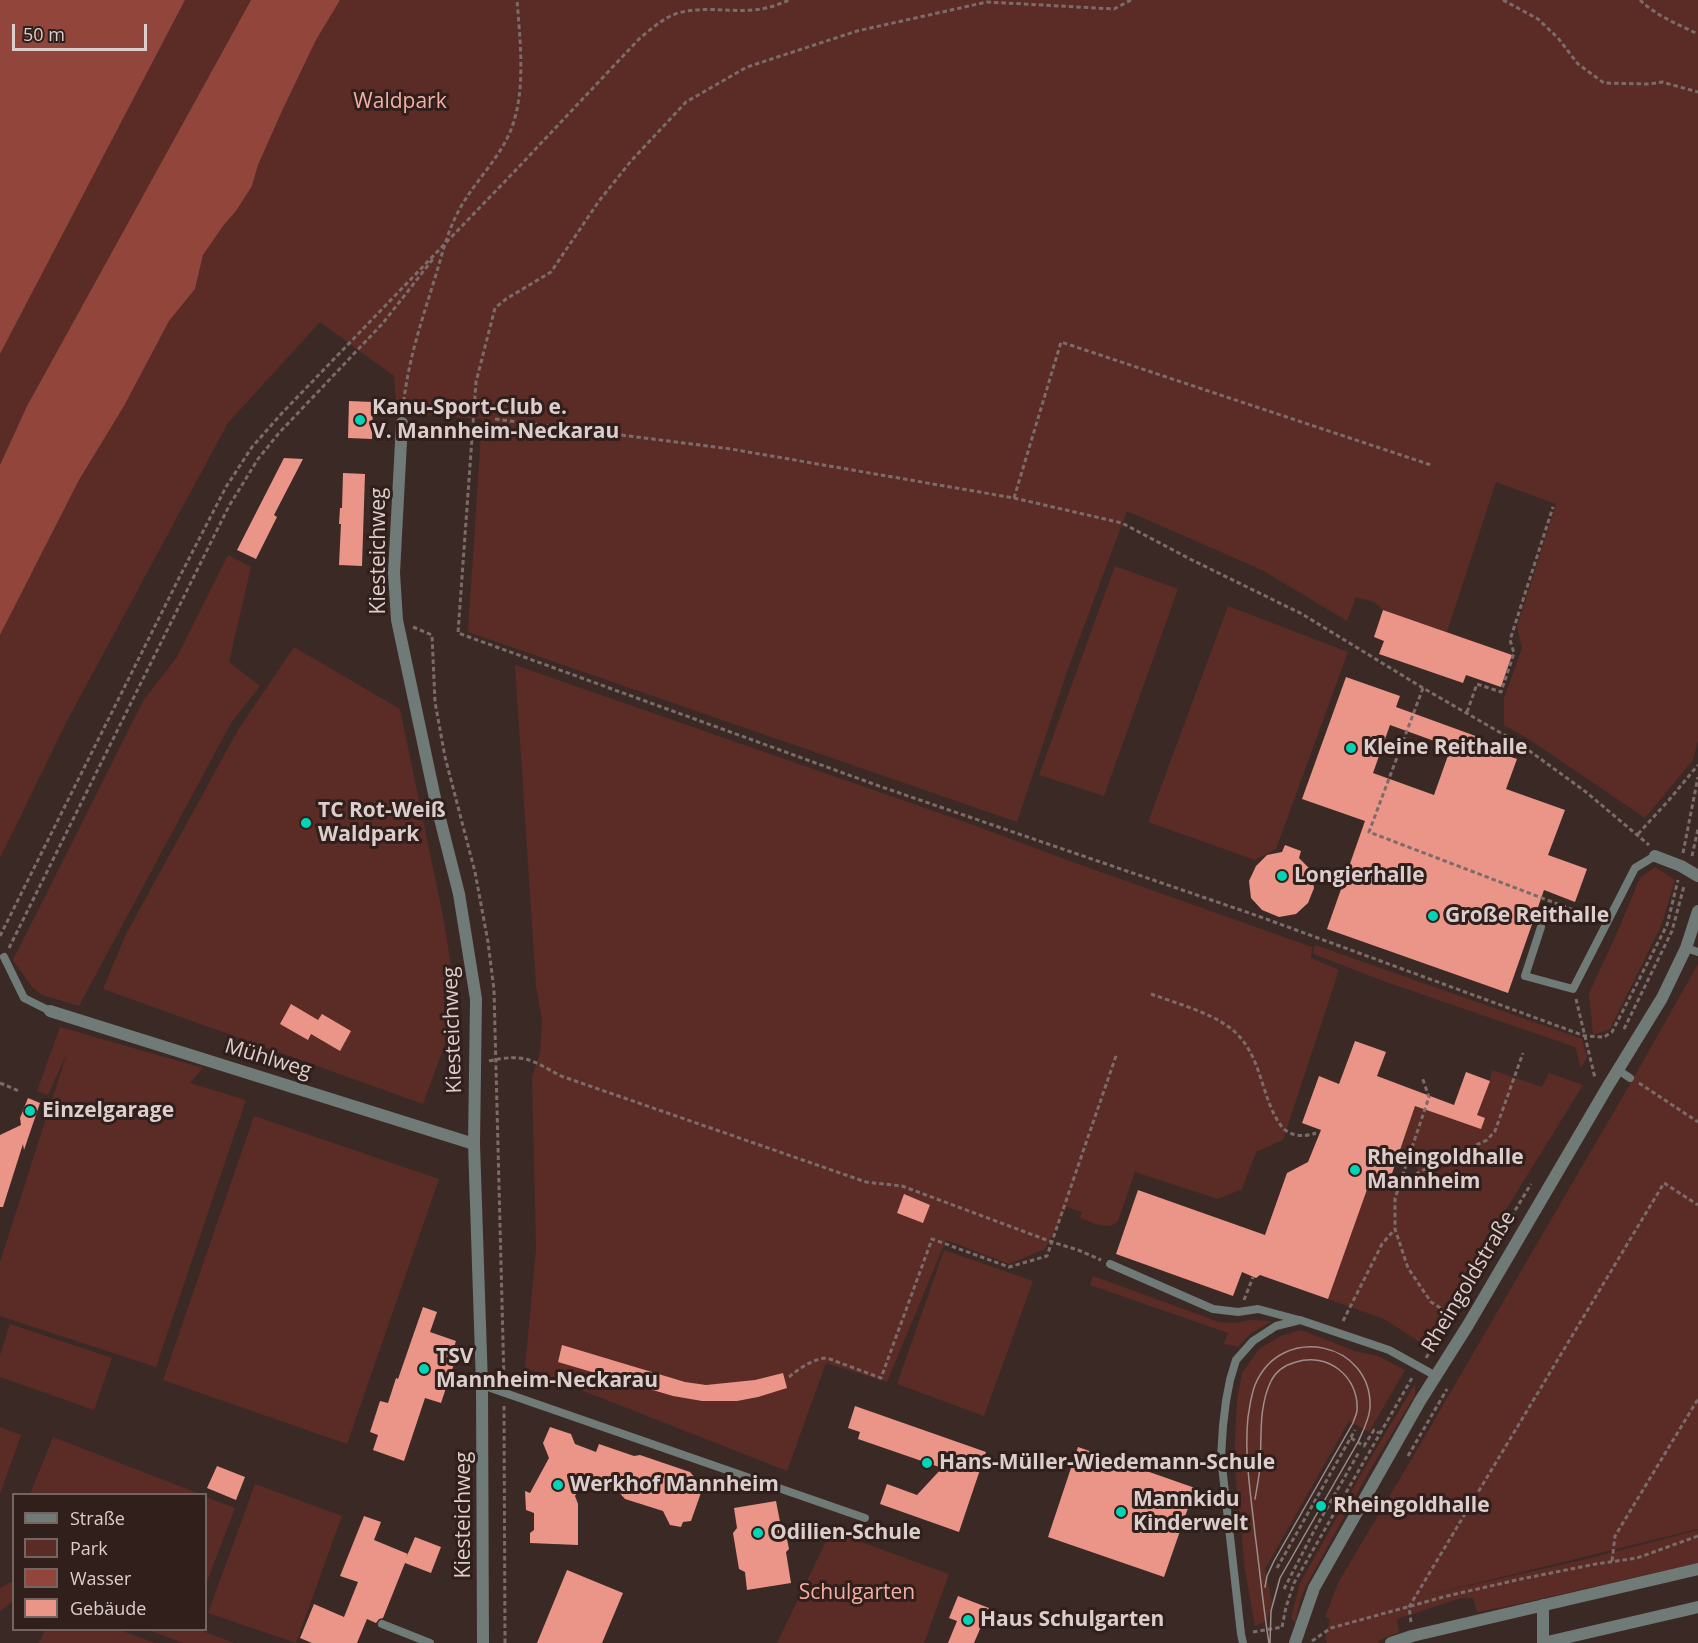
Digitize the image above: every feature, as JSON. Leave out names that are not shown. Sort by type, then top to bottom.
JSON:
[{"type":"street","name":"Kiesteichweg","points":[[402,423],[394,573],[397,620],[436,803],[459,894],[476,999],[474,1144],[482,1385],[483,1643]]},
{"type":"street","points":[[1654,855],[1689,870]]},
{"type":"street","name":"Rheingoldstraße","points":[[1297,1639],[1314,1588],[1420,1401],[1468,1325],[1662,998],[1686,948],[1698,911]]},
{"type":"street","name":"Mühlweg","points":[[50,1011],[474,1144]]},
{"type":"street","points":[[1391,1643],[1412,1636],[1698,1569]]},
{"type":"street","points":[[1543,1605],[1543,1643],[1698,1607]]},
{"type":"lane","points":[[1540,927],[1525,976],[1573,989],[1635,868],[1654,855]]},
{"type":"lane","points":[[1686,948],[1698,952]]},
{"type":"lane","points":[[4,957],[24,998],[50,1011]]},
{"type":"lane","points":[[1618,1070],[1630,1077]]},
{"type":"lane","points":[[1110,1264],[1213,1309],[1238,1312],[1258,1309],[1300,1320],[1389,1350],[1436,1376]]},
{"type":"lane","points":[[1242,1638],[1221,1457],[1228,1391],[1236,1360],[1253,1341],[1276,1326],[1300,1320]]},
{"type":"lane","points":[[482,1385],[865,1518]]},
{"type":"lane","points":[[382,1624],[430,1643]]},
{"type":"path","points":[[402,423],[413,346],[456,216],[475,184],[500,151],[512,127],[519,94],[520,76],[517,0]]},
{"type":"path","points":[[0,936],[169,597],[226,487],[252,447],[639,39],[660,22],[678,13],[701,9],[754,10],[776,6],[789,0]]},
{"type":"path","points":[[1045,0],[1047,4]]},
{"type":"path","points":[[1131,0],[1114,9],[987,2],[857,31],[747,67],[686,102],[631,161],[599,201],[551,272],[495,308],[476,382],[458,633],[879,786],[1258,916],[1585,1036],[1604,1037],[1612,1032],[1667,925],[1689,870],[1698,777]]},
{"type":"path","points":[[1503,0],[1538,19],[1558,38],[1578,64],[1604,82],[1649,84],[1662,82],[1698,92]]},
{"type":"path","points":[[1640,0],[1646,6],[1698,34]]},
{"type":"path","points":[[4,957],[229,506],[258,459],[279,433],[383,323],[446,243]]},
{"type":"path","points":[[1014,498],[1061,342],[1431,465]]},
{"type":"path","points":[[495,419],[731,449],[1014,498],[1122,523],[1302,614],[1423,688],[1467,712],[1529,751],[1586,792],[1651,846],[1654,855]]},
{"type":"path","points":[[1467,712],[1477,684],[1501,692],[1514,653],[1510,640],[1553,507]]},
{"type":"path","points":[[1423,688],[1369,832],[1607,923]]},
{"type":"path","points":[[1638,834],[1698,765]]},
{"type":"path","points":[[1623,1030],[1672,931],[1698,829]]},
{"type":"path","points":[[1573,989],[1595,1078],[1601,1069]]},
{"type":"path","points":[[1151,994],[1213,1017],[1235,1032],[1246,1044],[1257,1064],[1274,1112],[1284,1129],[1306,1137],[1316,1133]]},
{"type":"path","points":[[789,1377],[819,1359],[827,1358],[881,1378],[932,1239],[1009,1268],[1047,1256],[1117,1053]]},
{"type":"path","points":[[1400,1184],[1421,1171],[1487,1140],[1496,1131],[1523,1053]]},
{"type":"path","points":[[475,1064],[514,1056],[531,1059],[561,1076],[866,1182],[902,1186],[1078,1250],[1110,1264]]},
{"type":"path","points":[[1422,1077],[1429,1097],[1395,1198],[1395,1229],[1408,1268],[1431,1302],[1468,1325]]},
{"type":"path","points":[[1630,1077],[1698,1122]]},
{"type":"path","points":[[0,1083],[19,1091]]},
{"type":"path","points":[[1282,1628],[1294,1583],[1379,1433],[1535,1177]]},
{"type":"path","points":[[1409,1607],[1664,1183],[1698,1205]]},
{"type":"path","points":[[1338,1333],[1382,1244],[1395,1229]]},
{"type":"path","points":[[1238,1312],[1252,1276]]},
{"type":"path","points":[[504,1392],[505,1643]]},
{"type":"path","points":[[1612,1561],[1615,1536],[1698,1399]]},
{"type":"path","points":[[1277,1568],[1356,1430]]},
{"type":"path","points":[[1351,1438],[1364,1446],[1374,1430],[1379,1433]]},
{"type":"path","points":[[1294,1583],[1284,1589],[1359,1452]]},
{"type":"path","points":[[1314,1643],[1312,1641],[1331,1628],[1521,1579],[1636,1558],[1698,1536]]},
{"type":"path","points":[[1242,1638],[1282,1628]]},
{"type":"path","points":[[1282,1628],[1297,1639]]},
{"type":"green space","points":[[185,0],[251,0],[27,406],[0,465],[0,354]]},
{"type":"green space","name":"Waldpark","points":[[340,0],[1698,0],[1698,741],[1693,760],[1645,818],[1527,738],[1504,725],[1504,698],[1522,648],[1517,627],[1556,504],[1496,482],[1447,632],[1383,610],[1374,602],[1356,597],[1347,621],[1262,570],[1127,511],[1067,672],[1017,822],[468,632],[482,419],[397,413],[394,376],[320,322],[228,423],[68,719],[0,858],[0,635],[79,480],[124,406],[169,321],[195,289],[203,255],[252,186],[258,165],[282,111],[316,40]]},
{"type":"green space","points":[[228,555],[251,567],[229,662],[260,686],[231,723],[79,1006],[42,995],[32,987],[13,960],[143,701],[177,657]]},
{"type":"green space","points":[[1115,566],[1178,589],[1104,796],[1039,775]]},
{"type":"green space","points":[[1228,606],[1348,652],[1276,849],[1255,860],[1148,822]]},
{"type":"green space","name":"TC Rot-Weiß Waldpark","points":[[294,647],[400,709],[443,916],[458,1009],[423,1104],[103,989],[126,934],[238,730]]},
{"type":"green space","points":[[515,665],[968,823],[1312,947],[1311,958],[1339,970],[1283,1140],[1256,1152],[1242,1189],[1218,1199],[1135,1172],[1118,1221],[1114,1224],[1105,1226],[1095,1224],[1080,1218],[1082,1212],[1067,1207],[1045,1249],[1009,1264],[946,1240],[887,1382],[826,1363],[787,1471],[525,1368],[536,1249],[532,1077],[540,1053],[542,1020],[536,986]]},
{"type":"green space","points":[[1655,867],[1675,880],[1662,924],[1610,1029],[1593,1035],[1589,993],[1640,878]]},
{"type":"green space","points":[[1315,945],[1582,1039],[1587,1057],[1581,1068],[1575,1047],[1386,982],[1313,954]]},
{"type":"green space","points":[[1698,964],[1698,1529],[1424,1596],[1591,1558],[1698,1530],[1698,1563],[1477,1612],[1473,1598],[1461,1598],[1397,1619],[1399,1632],[1378,1643],[1327,1643],[1325,1638],[1330,1619],[1325,1617],[1339,1581]]},
{"type":"green space","points":[[60,1027],[203,1068],[190,1083],[246,1100],[156,1367],[0,1316],[0,1262],[67,1053],[48,1095],[37,1091]]},
{"type":"green space","points":[[1492,1070],[1542,1087],[1549,1073],[1583,1085],[1423,1344],[1384,1319],[1328,1299],[1369,1184],[1386,1191],[1392,1172],[1409,1182],[1421,1177],[1416,1166],[1412,1167],[1396,1161],[1415,1106],[1473,1126]]},
{"type":"green space","points":[[254,1116],[439,1179],[347,1444],[163,1380]]},
{"type":"green space","points":[[944,1250],[1033,1281],[984,1416],[897,1384]]},
{"type":"green space","points":[[1093,1276],[1219,1322],[1272,1321],[1250,1334],[1238,1347],[1224,1344],[1228,1333],[1090,1285]]},
{"type":"green space","points":[[10,1324],[112,1358],[94,1410],[0,1377],[0,1355]]},
{"type":"green space","points":[[1301,1330],[1355,1351],[1378,1356],[1405,1370],[1369,1432],[1349,1421],[1265,1569],[1272,1602],[1267,1621],[1255,1626],[1245,1570],[1234,1460],[1237,1401],[1242,1373],[1259,1349],[1281,1336]]},
{"type":"green space","points":[[1415,1384],[1415,1395],[1370,1470],[1306,1586],[1295,1623],[1291,1618],[1300,1583]]},
{"type":"green space","points":[[0,1427],[21,1435],[0,1494]]},
{"type":"green space","points":[[53,1437],[197,1493],[30,1493]]},
{"type":"green space","points":[[255,1484],[342,1516],[296,1643],[208,1613]]},
{"type":"green space","points":[[207,1497],[235,1508],[207,1581]]},
{"type":"green space","name":"Schulgarten","points":[[831,1531],[949,1574],[924,1643],[777,1643]]},
{"type":"green space","points":[[12,1582],[12,1602],[0,1611],[0,1588]]},
{"type":"green space","points":[[45,1631],[123,1631],[155,1643],[39,1643]]},
{"type":"green space","points":[[152,1631],[203,1631],[234,1643],[183,1643]]},
{"type":"water","points":[[0,0],[185,0],[0,354]]},
{"type":"water","points":[[251,0],[340,0],[316,40],[282,111],[258,165],[252,186],[203,255],[195,289],[169,321],[124,406],[79,480],[0,635],[0,465],[27,406]]},
{"type":"building","name":"Kanu-Sport-Club e. V. Mannheim-Neckarau","points":[[349,401],[373,402],[372,439],[348,438]]},
{"type":"building","points":[[284,458],[303,459],[274,515],[277,517],[256,559],[237,550]]},
{"type":"building","points":[[343,473],[365,474],[362,566],[339,565]]},
{"type":"building","points":[[1383,610],[1512,655],[1501,687],[1466,675],[1463,683],[1379,654],[1384,641],[1374,637]]},
{"type":"building","points":[[1346,677],[1400,696],[1396,707],[1492,742],[1490,750],[1517,759],[1506,789],[1565,810],[1548,855],[1587,869],[1575,902],[1544,890],[1508,993],[1327,929],[1365,821],[1302,799]],"holes":[[[1390,725],[1451,747],[1434,795],[1373,773]]]},
{"type":"building","name":"Longierhalle","points":[[1285,845],[1301,851],[1299,858],[1311,870],[1314,888],[1308,903],[1296,914],[1279,917],[1262,910],[1251,898],[1249,881],[1256,866],[1267,855],[1282,852]]},
{"type":"building","points":[[291,1004],[318,1020],[322,1014],[351,1031],[340,1051],[311,1034],[308,1040],[280,1024]]},
{"type":"building","name":"Rheingoldhalle Mannheim","points":[[1355,1041],[1386,1052],[1377,1076],[1454,1105],[1466,1072],[1490,1081],[1477,1115],[1485,1118],[1481,1129],[1415,1106],[1386,1191],[1369,1184],[1328,1299],[1260,1275],[1256,1278],[1242,1272],[1233,1296],[1116,1254],[1138,1190],[1265,1235],[1287,1173],[1308,1162],[1321,1130],[1302,1123],[1319,1076],[1339,1084]]},
{"type":"building","points":[[28,1098],[40,1103],[24,1150],[23,1144],[3,1207],[0,1207],[0,1135],[21,1125],[20,1118]]},
{"type":"building","points":[[904,1194],[930,1205],[923,1223],[897,1213]]},
{"type":"building","points":[[423,1307],[437,1312],[430,1332],[456,1341],[449,1362],[454,1364],[441,1403],[425,1398],[404,1461],[373,1450],[378,1435],[370,1432],[380,1401],[388,1403]]},
{"type":"building","points":[[562,1345],[685,1382],[706,1385],[755,1380],[783,1373],[787,1388],[737,1401],[702,1401],[673,1396],[558,1362]]},
{"type":"building","points":[[855,1406],[986,1452],[959,1532],[880,1504],[887,1484],[917,1495],[942,1468],[858,1439],[860,1432],[848,1428]]},
{"type":"building","points":[[550,1427],[571,1434],[575,1444],[596,1452],[599,1444],[690,1472],[703,1487],[691,1521],[683,1522],[681,1527],[670,1525],[663,1511],[625,1499],[616,1489],[584,1479],[575,1496],[578,1504],[578,1545],[530,1543],[530,1533],[534,1530],[534,1513],[526,1510],[525,1491],[530,1493],[549,1458],[543,1443]]},
{"type":"building","name":"Mannkidu Kinderwelt","points":[[1078,1447],[1195,1488],[1164,1577],[1048,1537]]},
{"type":"building","points":[[217,1466],[245,1477],[236,1500],[207,1488]]},
{"type":"building","name":"Odilien-Schule","points":[[776,1501],[782,1532],[786,1534],[789,1549],[786,1552],[791,1583],[747,1590],[745,1572],[739,1569],[733,1533],[737,1528],[734,1508]]},
{"type":"building","points":[[364,1516],[381,1522],[374,1540],[408,1554],[415,1537],[441,1547],[431,1573],[405,1563],[383,1618],[376,1623],[367,1619],[357,1643],[312,1643],[300,1638],[314,1604],[344,1617],[358,1582],[340,1576]]},
{"type":"building","points":[[567,1570],[623,1593],[602,1643],[537,1643]]},
{"type":"building","name":"Haus Schulgarten","points":[[958,1596],[989,1608],[974,1643],[948,1643],[957,1621],[949,1618]]},
{"type":"tram line","points":[[1269,1643],[1248,1476],[1248,1417],[1255,1385],[1268,1365],[1284,1353],[1304,1347],[1323,1348],[1342,1355],[1357,1368],[1367,1385],[1370,1408],[1366,1425],[1358,1442],[1280,1578],[1271,1611],[1270,1643]]},
{"type":"tram line","points":[[1255,1499],[1260,1467],[1262,1412],[1271,1381],[1281,1369],[1296,1362],[1319,1360],[1329,1364],[1347,1377],[1353,1387],[1357,1413],[1274,1561],[1265,1587]]},
{"type":"place","name":"Kanu-Sport-Club e. V. Mannheim-Neckarau","points":[[360,420]]},
{"type":"place","name":"Kleine Reithalle","points":[[1351,748]]},
{"type":"place","name":"TC Rot-Weiß Waldpark","points":[[306,823]]},
{"type":"place","name":"Longierhalle","points":[[1282,876]]},
{"type":"place","name":"Große Reithalle","points":[[1433,916]]},
{"type":"place","name":"Einzelgarage","points":[[30,1111]]},
{"type":"place","name":"Rheingoldhalle Mannheim","points":[[1355,1170]]},
{"type":"place","name":"TSV Mannheim-Neckarau","points":[[424,1369]]},
{"type":"place","name":"Hans-Müller-Wiedemann-Schule","points":[[927,1463]]},
{"type":"place","name":"Werkhof Mannheim","points":[[558,1485]]},
{"type":"place","name":"Rheingoldhalle","points":[[1321,1506]]},
{"type":"place","name":"Mannkidu Kinderwelt","points":[[1121,1512]]},
{"type":"place","name":"Odilien-Schule","points":[[758,1533]]},
{"type":"place","name":"Haus Schulgarten","points":[[968,1620]]}]
